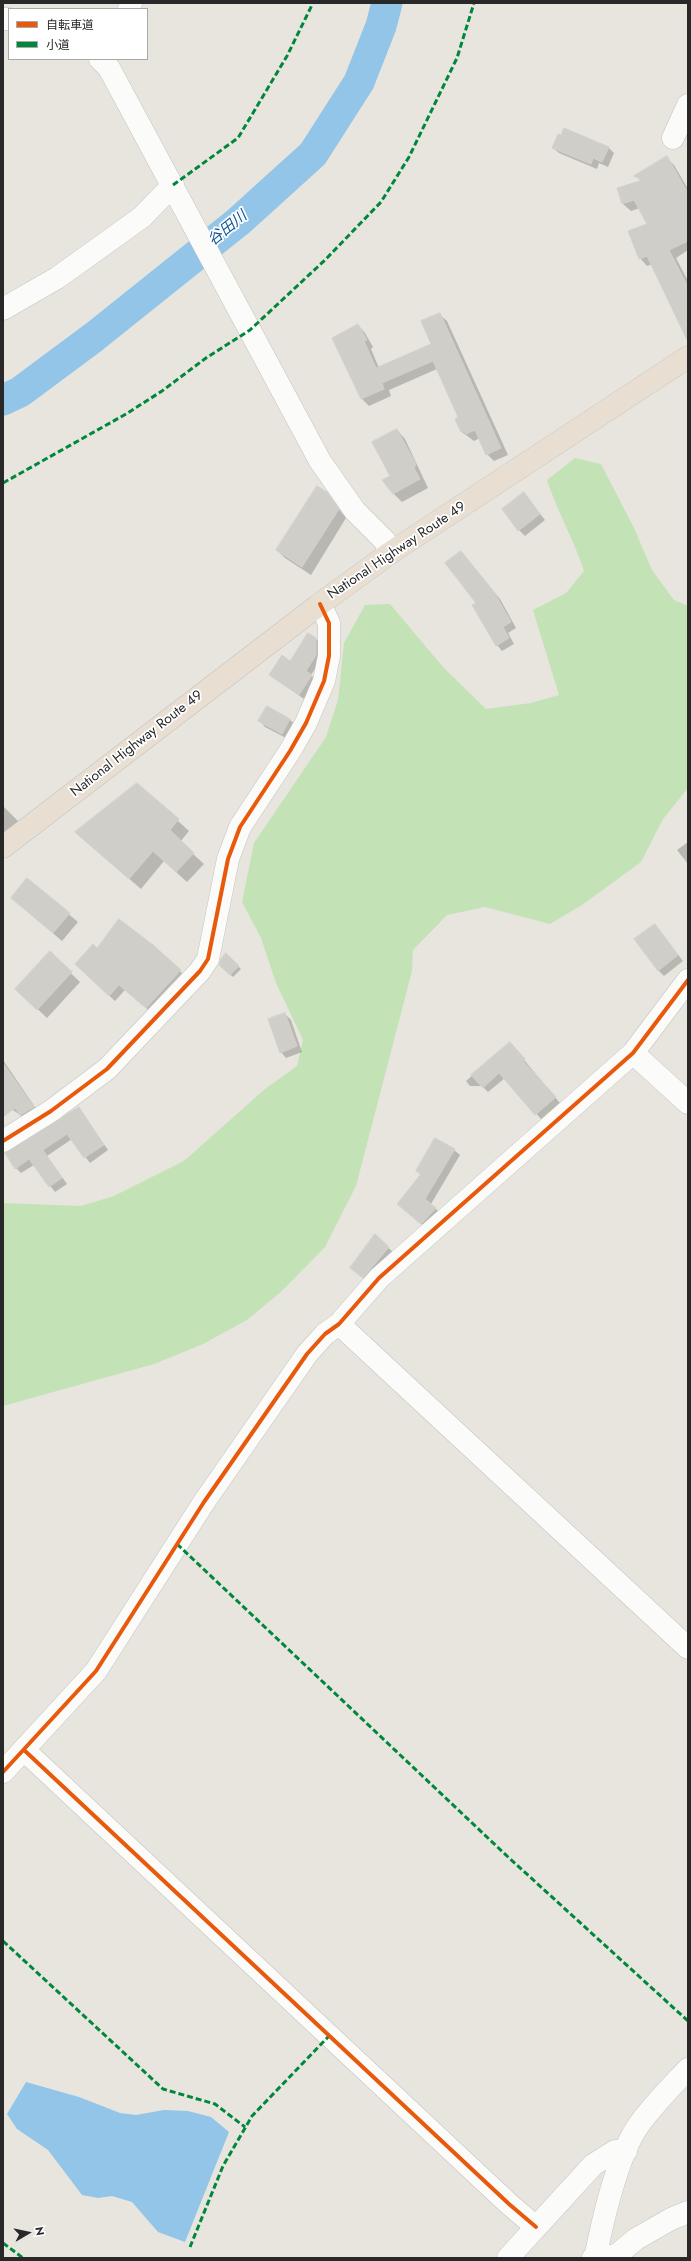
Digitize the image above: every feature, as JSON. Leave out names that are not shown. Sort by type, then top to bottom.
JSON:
[{"type":"highway","name":"National Highway Route 49","points":[[3,847],[320,604],[390,553],[688,357]]},
{"type":"street","points":[[107,62],[246,320],[320,462],[355,511],[384,541],[390,553]]},
{"type":"street","points":[[674,138],[688,105]]},
{"type":"street","points":[[3,309],[57,278],[142,217],[175,188]]},
{"type":"street","points":[[3,1141],[50,1111],[107,1069],[200,971],[208,959],[228,859],[240,827],[290,751],[306,722],[324,680],[329,656],[329,623],[320,604]]},
{"type":"street","points":[[3,1772],[96,1671],[204,1502],[307,1354],[325,1334],[338,1324],[363,1294],[379,1278],[633,1053],[688,980]]},
{"type":"street","points":[[633,1053],[688,1103]]},
{"type":"street","points":[[338,1324],[688,1648]]},
{"type":"street","points":[[24,1750],[509,2204],[536,2227]]},
{"type":"street","points":[[593,2258],[596,2254],[602,2222],[626,2151],[637,2128],[688,2069]]},
{"type":"street","points":[[508,2258],[593,2165],[615,2151],[626,2151]]},
{"type":"street","points":[[593,2258],[605,2258],[618,2254],[636,2239],[670,2219],[688,2212]]},
{"type":"green space","points":[[575,458],[601,464],[634,528],[652,570],[674,600],[688,606],[688,788],[663,819],[641,862],[582,905],[550,924],[485,907],[447,915],[413,950],[412,971],[356,1186],[325,1247],[282,1291],[247,1320],[203,1344],[154,1364],[3,1406],[3,1203],[81,1206],[114,1196],[184,1161],[265,1089],[297,1066],[303,1040],[276,983],[261,938],[242,902],[254,843],[326,737],[338,700],[344,643],[365,605],[390,604],[443,667],[486,709],[531,703],[559,695],[533,610],[566,593],[584,571],[547,480]]},
{"type":"water","points":[[26,2082],[79,2097],[120,2113],[136,2115],[164,2110],[188,2111],[211,2117],[229,2132],[185,2242],[158,2232],[132,2202],[112,2196],[98,2198],[82,2195],[48,2150],[17,2129],[7,2114]]},
{"type":"building","points":[[564,128],[609,147],[602,162],[593,158],[591,164],[552,148],[558,134],[561,135]]},
{"type":"building","points":[[667,156],[688,193],[688,241],[669,250],[688,287],[688,342],[647,256],[639,259],[628,231],[647,224],[634,200],[622,204],[617,188],[643,180],[634,176]]},
{"type":"building","points":[[440,313],[501,448],[486,455],[475,430],[466,434],[464,431],[461,432],[455,419],[458,417],[433,361],[382,383],[384,389],[361,399],[332,338],[358,324],[367,340],[364,341],[376,368],[431,344],[421,321]]},
{"type":"building","points":[[397,429],[416,464],[414,468],[420,479],[393,494],[382,480],[390,476],[372,442]]},
{"type":"building","points":[[317,486],[327,492],[339,509],[302,567],[276,550]]},
{"type":"building","points":[[524,492],[540,514],[518,531],[502,509]]},
{"type":"building","points":[[461,551],[494,592],[511,622],[503,627],[509,638],[496,646],[472,605],[476,603],[445,563]]},
{"type":"building","points":[[308,633],[316,638],[316,655],[306,671],[312,675],[299,695],[269,675],[282,655],[290,661]]},
{"type":"building","points":[[267,706],[290,719],[282,734],[258,721]]},
{"type":"building","points":[[137,783],[179,819],[170,830],[194,853],[176,872],[153,851],[129,879],[75,832]]},
{"type":"building","points":[[27,878],[70,913],[53,933],[11,898]]},
{"type":"building","points":[[119,919],[153,945],[181,970],[146,1008],[119,985],[109,996],[75,964],[93,944],[97,948]]},
{"type":"building","points":[[655,924],[678,955],[658,971],[634,939]]},
{"type":"building","points":[[50,951],[72,972],[37,1010],[15,989]]},
{"type":"building","points":[[226,953],[239,966],[230,975],[219,965],[221,959]]},
{"type":"building","points":[[285,1013],[297,1046],[280,1053],[268,1019]]},
{"type":"building","points":[[510,1042],[525,1059],[523,1061],[556,1097],[535,1115],[499,1073],[483,1088],[471,1075]]},
{"type":"building","points":[[3,1063],[34,1107],[20,1115],[15,1108],[3,1117]]},
{"type":"building","points":[[79,1107],[104,1145],[84,1158],[67,1134],[43,1150],[62,1178],[49,1187],[29,1159],[15,1169],[5,1153]]},
{"type":"building","points":[[435,1138],[455,1149],[425,1199],[436,1208],[421,1224],[397,1204],[421,1174],[416,1171]]},
{"type":"building","points":[[375,1234],[389,1247],[363,1278],[350,1268]]},
{"type":"waterway","name":"谷田川","points":[[3,400],[20,392],[94,337],[239,221],[313,154],[359,82],[381,26],[387,3]]},
{"type":"marked path","points":[[173,185],[238,138],[287,56],[313,3]]},
{"type":"marked path","points":[[3,483],[126,414],[162,391],[206,358],[250,330],[325,260],[381,202],[409,157],[457,58],[474,3]]},
{"type":"marked path","points":[[177,1544],[507,1856],[688,2021]]},
{"type":"marked path","points":[[3,1941],[163,2089],[215,2104],[245,2127]]},
{"type":"marked path","points":[[190,2247],[223,2166],[252,2116],[329,2036]]},
{"type":"marked path","points":[[3,2243],[23,2258]]},
{"type":"cycle path","points":[[3,1141],[51,1111],[107,1069],[200,971],[208,959],[228,859],[240,827],[290,751],[306,723],[324,681],[329,656],[329,623],[320,604]]},
{"type":"cycle path","points":[[3,1772],[96,1671],[204,1502],[307,1354],[325,1334],[339,1324],[379,1278],[633,1053],[688,980]]},
{"type":"cycle path","points":[[24,1750],[509,2204],[536,2227]]}]
